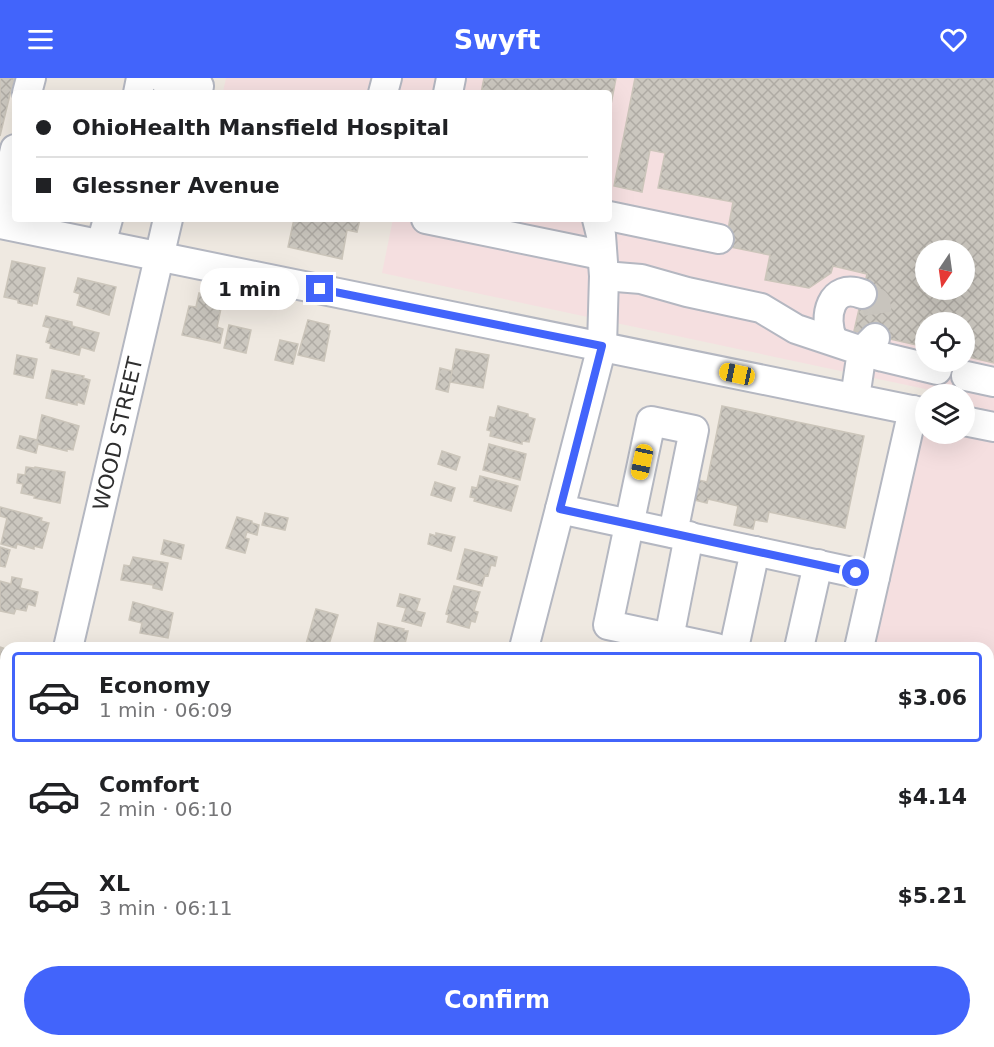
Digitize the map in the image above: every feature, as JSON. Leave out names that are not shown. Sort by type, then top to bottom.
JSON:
[{"type":"street","points":[[162,78],[199,86]]},
{"type":"street","points":[[0,217],[12,163]]},
{"type":"street","points":[[612,217],[718,240]]},
{"type":"street","name":"WOOD STREET","points":[[69,642],[167,222]]},
{"type":"street","points":[[437,222],[603,266],[687,292],[762,308],[796,329],[833,340],[869,343],[883,357],[915,364]]},
{"type":"street","points":[[526,642],[602,346],[603,266],[598,222]]},
{"type":"street","points":[[0,224],[105,232],[160,256],[915,411]]},
{"type":"street","points":[[833,340],[828,330],[827,314],[831,304],[841,294],[859,292],[862,294]]},
{"type":"street","points":[[855,398],[869,343]]},
{"type":"street","points":[[966,376],[994,382]]},
{"type":"street","points":[[669,638],[694,430],[651,421],[608,626],[688,642]]},
{"type":"street","points":[[975,423],[994,427]]},
{"type":"street","points":[[860,642],[875,577],[915,430]]},
{"type":"street","points":[[560,509],[875,577]]},
{"type":"street","points":[[735,642],[755,551]]},
{"type":"street","points":[[800,642],[818,564]]},
{"type":"shaded area","points":[[226,78],[994,78],[994,642],[872,642],[918,444],[975,444],[975,384],[915,384],[915,387],[382,273],[392,222],[612,222],[612,90],[223,90]]},
{"type":"building","points":[[0,78],[14,78],[0,136]]},
{"type":"building","points":[[484,78],[616,78],[612,99],[612,90],[482,90]]},
{"type":"building","points":[[635,78],[994,78],[994,363],[975,359],[975,312],[915,312],[915,345],[854,331],[867,274],[833,266],[831,273],[809,288],[765,280],[770,255],[725,246],[733,202],[658,188],[665,153],[650,150],[642,192],[614,186]]},
{"type":"building","points":[[293,222],[359,222],[357,232],[347,230],[342,259],[288,247]]},
{"type":"building","points":[[12,261],[45,268],[37,304],[33,303],[32,306],[4,297]]},
{"type":"building","points":[[78,278],[116,287],[109,315],[77,305],[80,294],[74,292]]},
{"type":"building","points":[[199,293],[223,299],[217,327],[223,329],[220,343],[182,335],[189,306],[196,307]]},
{"type":"building","points":[[46,316],[72,322],[72,326],[99,333],[94,351],[81,347],[79,355],[50,348],[51,344],[46,342],[50,328],[43,326]]},
{"type":"building","points":[[308,320],[329,325],[328,331],[330,331],[324,361],[298,355]]},
{"type":"building","points":[[229,325],[251,330],[246,353],[224,348]]},
{"type":"building","points":[[280,340],[298,344],[293,364],[275,360]]},
{"type":"building","points":[[456,349],[489,355],[483,388],[450,382]]},
{"type":"building","points":[[17,355],[37,359],[33,378],[14,374]]},
{"type":"building","points":[[440,368],[452,371],[448,392],[436,389]]},
{"type":"building","points":[[52,370],[84,376],[83,378],[90,380],[84,404],[77,402],[77,405],[46,398]]},
{"type":"building","points":[[498,406],[528,414],[528,417],[535,419],[529,442],[522,441],[522,444],[490,436],[491,431],[487,430],[490,417],[495,418]]},
{"type":"building","points":[[722,406],[864,436],[845,528],[769,512],[767,522],[755,520],[753,529],[734,525],[738,506],[708,499],[707,503],[686,498],[690,478],[707,482]]},
{"type":"building","points":[[42,415],[79,426],[73,450],[67,449],[67,451],[38,444],[36,453],[17,448],[20,436],[37,440]]},
{"type":"building","points":[[489,444],[526,454],[520,480],[483,470]]},
{"type":"building","points":[[442,451],[460,457],[456,470],[438,464]]},
{"type":"building","points":[[26,467],[65,472],[60,503],[21,493],[23,484],[17,483],[18,474],[25,475]]},
{"type":"building","points":[[480,476],[518,486],[511,511],[474,501],[475,498],[470,497],[472,487],[477,488]]},
{"type":"building","points":[[435,482],[455,488],[451,501],[431,495]]},
{"type":"building","points":[[0,507],[42,518],[41,521],[49,523],[42,548],[34,546],[34,549],[17,544],[16,548],[1,544],[7,518],[0,516]]},
{"type":"building","points":[[265,513],[288,518],[285,530],[262,525]]},
{"type":"building","points":[[237,517],[259,525],[257,535],[247,532],[245,538],[249,539],[245,553],[226,548]]},
{"type":"building","points":[[436,533],[455,537],[451,551],[428,544],[430,534],[436,536]]},
{"type":"building","points":[[164,540],[184,545],[181,559],[161,554]]},
{"type":"building","points":[[0,547],[10,550],[5,567],[0,566]]},
{"type":"building","points":[[465,549],[497,557],[495,566],[491,565],[488,576],[485,575],[482,586],[457,579]]},
{"type":"building","points":[[133,557],[168,563],[162,590],[153,588],[153,585],[121,580],[124,565],[130,566]]},
{"type":"building","points":[[12,577],[22,579],[20,588],[38,592],[35,606],[28,604],[26,611],[16,609],[14,614],[0,611],[0,581],[11,584]]},
{"type":"building","points":[[454,586],[480,592],[474,611],[478,612],[475,622],[471,621],[469,628],[447,622],[449,615],[446,614]]},
{"type":"building","points":[[400,594],[420,599],[416,611],[425,613],[421,626],[402,621],[406,608],[397,606]]},
{"type":"building","points":[[133,602],[173,613],[168,638],[140,633],[142,623],[129,620]]},
{"type":"building","points":[[316,609],[338,615],[330,642],[307,642]]},
{"type":"building","points":[[378,623],[408,631],[405,642],[374,642]]},
{"type":"tunnel","points":[[862,294],[876,302],[879,321],[875,336]]},
{"type":"route","points":[[320,289],[602,346],[560,509],[856,573]]}]
